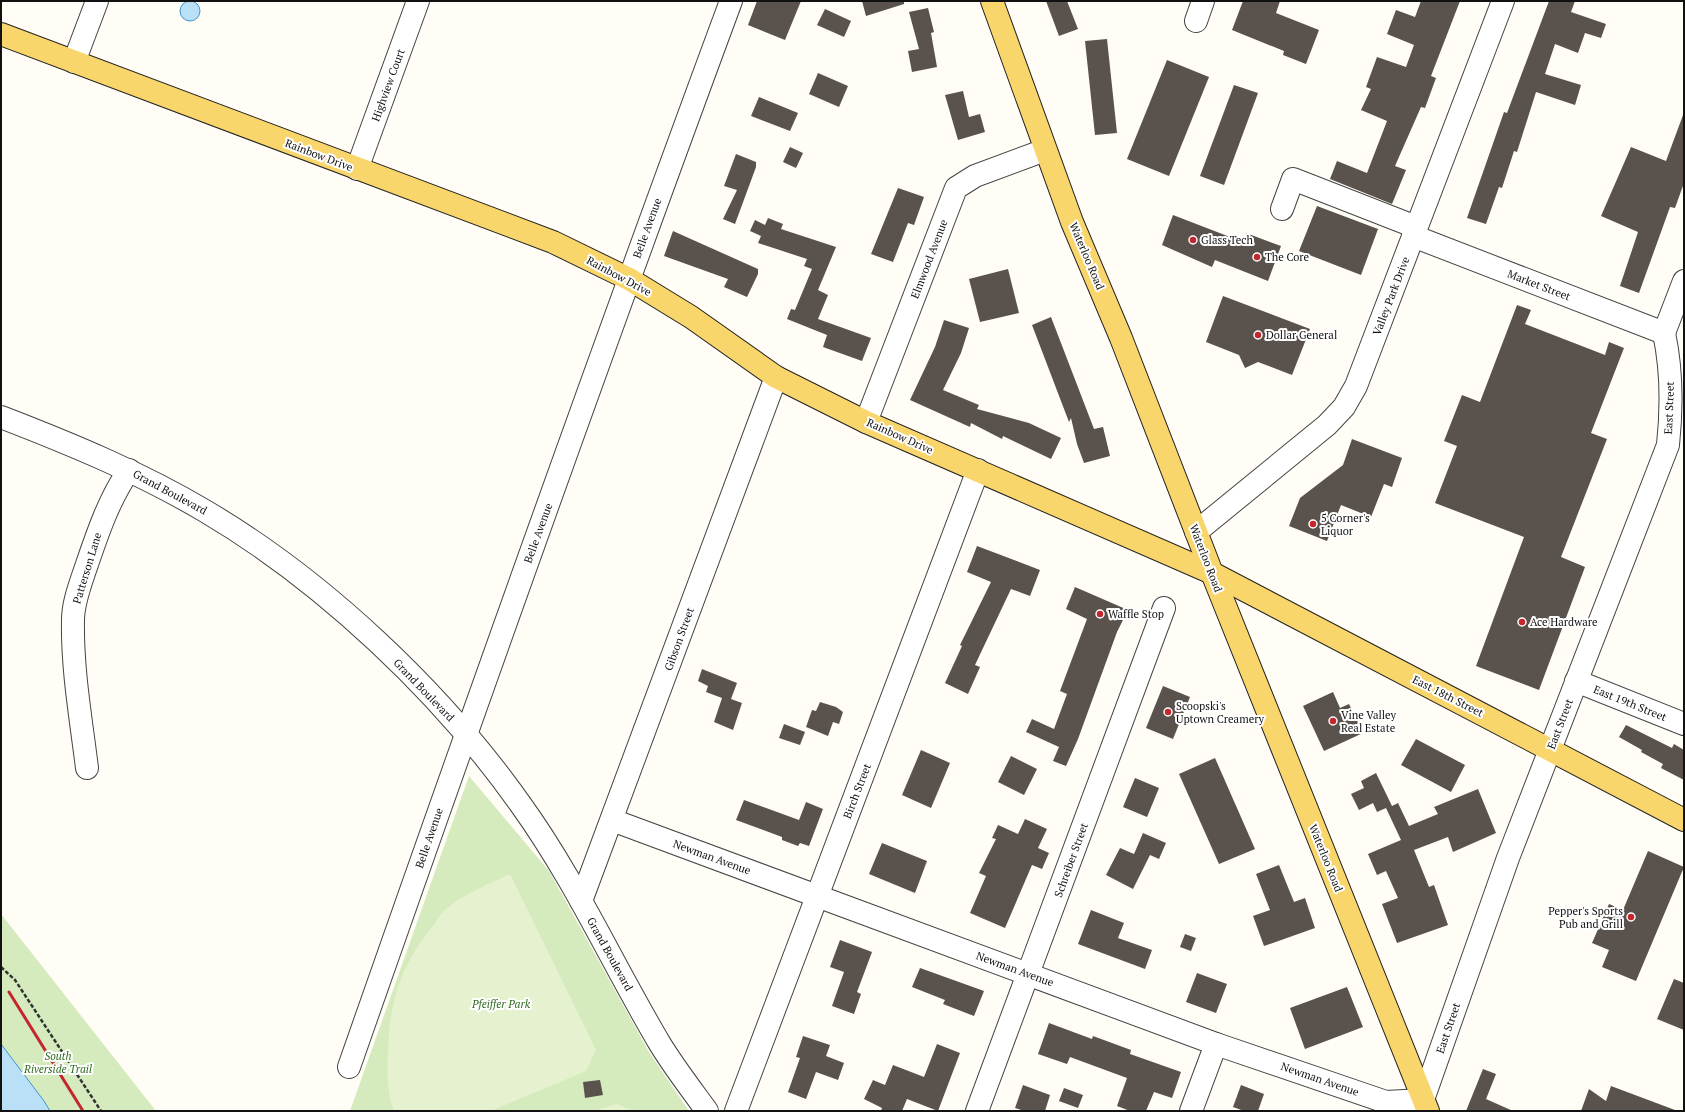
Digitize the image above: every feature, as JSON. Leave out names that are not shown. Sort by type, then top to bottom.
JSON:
[{"type":"main road","name":"Waterloo Road","points":[[992,1],[1072,222],[1121,338],[1423,1107]]},
{"type":"main road","name":"Rainbow Drive","points":[[1,34],[553,242],[629,279],[691,317],[776,377],[866,422],[1212,573]]},
{"type":"main road","name":"East 18th Street","points":[[1212,573],[1684,820]]},
{"type":"street","points":[[74,62],[96,1]]},
{"type":"street","name":"Highview Court","points":[[357,169],[418,1]]},
{"type":"street","name":"Belle Avenue","points":[[349,1067],[465,734],[731,1]]},
{"type":"street","points":[[1196,21],[1204,1]]},
{"type":"street","name":"Valley Park Drive","points":[[1196,532],[1313,436],[1344,407],[1356,386],[1503,1]]},
{"type":"street","name":"Elmwood Avenue","points":[[866,422],[956,188],[975,176],[1045,150]]},
{"type":"street","name":"Market Street","points":[[1282,209],[1293,179],[1671,340]]},
{"type":"street","points":[[1671,340],[1684,281]]},
{"type":"street","name":"East Street","points":[[1423,1107],[1506,866],[1668,444],[1672,408],[1671,340]]},
{"type":"street","name":"Gibson Street","points":[[581,901],[776,377]]},
{"type":"street","name":"Grand Boulevard","points":[[1,418],[62,441],[129,470],[205,510],[288,566],[331,600],[420,684],[465,734],[522,806],[581,901],[662,1046],[707,1111]]},
{"type":"street","name":"Patterson Lane","points":[[87,768],[76,676],[72,618],[78,591],[104,514],[129,470]]},
{"type":"street","name":"Birch Street","points":[[736,1111],[978,470]]},
{"type":"street","name":"Schreiber Street","points":[[977,1111],[1164,608]]},
{"type":"street","name":"East 19th Street","points":[[1576,681],[1684,724]]},
{"type":"street","name":"Newman Avenue","points":[[612,820],[1216,1044],[1386,1102],[1423,1107]]},
{"type":"street","points":[[1191,1111],[1216,1044]]},
{"type":"path","points":[[1,967],[19,985],[101,1111]]},
{"type":"green space","name":"Pfeiffer Park","points":[[469,776],[549,871],[649,1052],[689,1111],[350,1111]]},
{"type":"green space","points":[[510,874],[596,1050],[586,1071],[491,1111],[394,1111],[388,1083],[389,1035],[398,986],[412,956],[444,911],[469,894]]},
{"type":"green space","name":"South Riverside Trail","points":[[1,914],[156,1111],[33,1111],[1,1063]]},
{"type":"green space","points":[[617,1104],[633,1111],[593,1111]]},
{"type":"water","points":[[190,1],[197,4],[200,11],[197,18],[190,21],[183,18],[180,11],[183,4]]},
{"type":"water","points":[[1,1044],[44,1101],[50,1111],[1,1111]]},
{"type":"building","points":[[757,1],[801,1],[785,40],[748,25]]},
{"type":"building","points":[[862,1],[904,1],[904,4],[866,16]]},
{"type":"building","points":[[1046,1],[1067,1],[1078,29],[1059,36]]},
{"type":"building","points":[[1243,1],[1280,1],[1276,13],[1319,30],[1306,64],[1283,55],[1284,51],[1232,30]]},
{"type":"building","points":[[1421,1],[1460,1],[1431,76],[1436,78],[1425,108],[1421,107],[1395,166],[1406,170],[1392,204],[1330,179],[1337,161],[1367,173],[1387,121],[1361,110],[1371,89],[1366,87],[1377,57],[1406,67],[1414,45],[1387,34],[1396,10],[1415,17]]},
{"type":"building","points":[[1549,1],[1575,1],[1571,12],[1606,24],[1601,38],[1585,33],[1578,53],[1555,44],[1545,74],[1581,85],[1575,105],[1536,92],[1517,152],[1514,151],[1502,188],[1499,187],[1486,224],[1467,218],[1504,112],[1507,113]]},
{"type":"building","points":[[928,8],[934,32],[931,33],[937,67],[912,72],[908,51],[919,49],[909,12]]},
{"type":"building","points":[[825,9],[851,21],[844,37],[817,25]]},
{"type":"building","points":[[1107,39],[1117,133],[1095,135],[1085,41]]},
{"type":"building","points":[[1167,60],[1209,77],[1169,176],[1127,159]]},
{"type":"building","points":[[818,73],[848,86],[839,107],[809,94]]},
{"type":"building","points":[[1234,85],[1258,93],[1224,185],[1200,176]]},
{"type":"building","points":[[963,91],[969,117],[980,114],[985,132],[958,140],[945,95]]},
{"type":"building","points":[[759,97],[798,113],[790,131],[751,116]]},
{"type":"building","points":[[1683,115],[1684,183],[1675,208],[1670,207],[1639,293],[1620,286],[1638,232],[1601,216],[1631,147],[1666,161]]},
{"type":"building","points":[[790,147],[803,153],[796,168],[783,162]]},
{"type":"building","points":[[736,154],[756,162],[756,167],[735,224],[723,219],[737,190],[724,186]]},
{"type":"building","points":[[898,188],[924,197],[914,225],[908,223],[893,262],[871,254]]},
{"type":"building","points":[[1317,206],[1378,229],[1361,275],[1299,251]]},
{"type":"building","points":[[1173,215],[1243,242],[1246,233],[1281,246],[1268,281],[1215,260],[1212,267],[1162,245]]},
{"type":"building","points":[[768,218],[783,224],[781,229],[836,247],[818,290],[828,295],[818,319],[871,338],[862,361],[823,347],[827,335],[787,319],[791,309],[795,310],[812,269],[804,266],[807,259],[758,243],[761,236],[750,231],[755,220],[765,225]]},
{"type":"building","points":[[673,231],[758,269],[758,274],[747,297],[724,287],[728,279],[664,256]]},
{"type":"building","points":[[1008,269],[1019,313],[980,322],[969,279]]},
{"type":"building","name":"Dollar General","points":[[1223,296],[1310,329],[1292,375],[1258,362],[1245,368],[1239,355],[1206,342]]},
{"type":"building","points":[[1517,305],[1531,310],[1525,324],[1605,355],[1609,342],[1624,348],[1591,433],[1607,439],[1561,557],[1585,567],[1539,690],[1476,666],[1524,537],[1435,503],[1457,446],[1444,441],[1462,395],[1480,402]]},
{"type":"building","points":[[1051,317],[1094,429],[1103,427],[1110,456],[1084,463],[1077,444],[1071,418],[1069,422],[1032,325]]},
{"type":"building","points":[[944,320],[969,328],[961,353],[943,390],[979,405],[977,409],[1029,423],[1061,438],[1051,459],[1003,436],[1002,439],[971,423],[970,427],[910,400],[935,347]]},
{"type":"building","points":[[1352,439],[1402,458],[1392,487],[1384,484],[1371,517],[1341,505],[1327,541],[1289,526],[1300,498],[1343,465]]},
{"type":"building","points":[[977,546],[1040,570],[1030,596],[1011,589],[975,665],[980,667],[968,694],[945,683],[962,646],[960,645],[991,582],[967,572]]},
{"type":"building","points":[[1075,587],[1128,610],[1117,632],[1078,739],[1066,766],[1053,761],[1059,747],[1026,732],[1032,719],[1054,729],[1067,694],[1060,691],[1087,619],[1066,609]]},
{"type":"building","points":[[702,669],[737,683],[731,699],[742,703],[733,730],[714,722],[722,698],[706,692],[708,686],[698,681]]},
{"type":"building","name":"Scoopski's Uptown Creamery","points":[[1163,686],[1190,697],[1173,739],[1146,728]]},
{"type":"building","name":"Vine Valley Real Estate","points":[[1333,692],[1340,708],[1349,704],[1363,733],[1324,751],[1303,706]]},
{"type":"building","points":[[820,702],[836,707],[843,712],[839,724],[833,722],[828,736],[806,727],[812,710],[816,711]]},
{"type":"building","points":[[784,724],[805,732],[800,745],[779,738]]},
{"type":"building","points":[[1626,725],[1672,748],[1674,744],[1684,750],[1684,780],[1661,768],[1663,764],[1641,752],[1642,750],[1619,737]]},
{"type":"building","points":[[1416,739],[1465,765],[1451,792],[1401,765]]},
{"type":"building","points":[[921,750],[950,763],[931,808],[902,795]]},
{"type":"building","points":[[1011,756],[1037,769],[1024,795],[998,782]]},
{"type":"building","points":[[1215,758],[1255,849],[1219,864],[1179,774]]},
{"type":"building","points":[[1376,773],[1392,806],[1398,803],[1409,826],[1438,814],[1434,807],[1478,789],[1496,833],[1453,852],[1448,837],[1414,850],[1429,887],[1434,885],[1448,925],[1397,943],[1382,904],[1398,898],[1386,871],[1377,875],[1368,854],[1401,840],[1386,808],[1377,812],[1373,803],[1359,810],[1351,794],[1364,788],[1361,781]]},
{"type":"building","points":[[1135,778],[1159,788],[1147,817],[1123,807]]},
{"type":"building","points":[[744,800],[799,820],[806,802],[823,809],[809,846],[800,843],[798,846],[782,840],[782,837],[736,820]]},
{"type":"building","points":[[1025,819],[1047,829],[1038,848],[1049,853],[1042,869],[1032,865],[1005,928],[970,913],[986,876],[979,873],[996,839],[992,838],[998,825],[1018,834]]},
{"type":"building","points":[[1143,833],[1166,843],[1159,859],[1150,855],[1133,889],[1106,875],[1120,848],[1134,854]]},
{"type":"building","points":[[882,843],[927,861],[915,893],[869,874]]},
{"type":"building","points":[[1648,851],[1684,867],[1636,981],[1602,967],[1609,950],[1592,943],[1609,904],[1623,910]]},
{"type":"building","points":[[1279,865],[1294,902],[1305,898],[1315,928],[1264,946],[1253,916],[1270,910],[1256,874]]},
{"type":"building","points":[[1091,910],[1124,923],[1118,938],[1152,950],[1145,969],[1078,944]]},
{"type":"building","points":[[1185,934],[1196,938],[1191,951],[1180,947]]},
{"type":"building","points":[[840,940],[872,952],[857,992],[861,994],[854,1014],[832,1006],[844,972],[830,967]]},
{"type":"building","points":[[920,968],[984,991],[974,1016],[943,1004],[945,1000],[912,987]]},
{"type":"building","points":[[1197,973],[1227,984],[1216,1013],[1186,1002]]},
{"type":"building","points":[[1674,979],[1684,983],[1684,1030],[1657,1019]]},
{"type":"building","points":[[1347,987],[1363,1027],[1305,1049],[1290,1008]]},
{"type":"building","points":[[1049,1023],[1092,1039],[1093,1036],[1131,1050],[1130,1054],[1181,1072],[1172,1098],[1154,1092],[1146,1111],[1130,1111],[1117,1106],[1127,1078],[1070,1057],[1067,1064],[1038,1054]]},
{"type":"building","points":[[803,1036],[830,1045],[826,1056],[844,1063],[838,1080],[816,1072],[806,1099],[788,1092],[800,1058],[796,1057]]},
{"type":"building","points":[[937,1044],[960,1053],[938,1111],[907,1099],[902,1111],[881,1111],[882,1108],[864,1099],[873,1080],[885,1085],[893,1065],[924,1077]]},
{"type":"building","points":[[1483,1069],[1496,1074],[1486,1099],[1513,1111],[1466,1111]]},
{"type":"building","points":[[600,1080],[603,1095],[585,1098],[583,1082]]},
{"type":"building","points":[[1023,1085],[1050,1095],[1045,1111],[1024,1111],[1015,1108]]},
{"type":"building","points":[[1241,1085],[1264,1094],[1258,1111],[1244,1111],[1233,1107]]},
{"type":"building","points":[[1611,1086],[1675,1111],[1581,1111],[1589,1089],[1606,1101]]},
{"type":"building","points":[[1064,1088],[1083,1095],[1078,1108],[1059,1101]]},
{"type":"railway","points":[[9,992],[83,1111]]},
{"type":"place","name":"Glass Tech","points":[[1193,240]]},
{"type":"place","name":"The Core","points":[[1257,257]]},
{"type":"place","name":"Dollar General","points":[[1258,335]]},
{"type":"place","name":"5 Corner's Liquor","points":[[1313,524]]},
{"type":"place","name":"Waffle Stop","points":[[1100,614]]},
{"type":"place","name":"Ace Hardware","points":[[1522,622]]},
{"type":"place","name":"Scoopski's Uptown Creamery","points":[[1168,712]]},
{"type":"place","name":"Vine Valley Real Estate","points":[[1333,721]]},
{"type":"place","name":"Pepper's Sports Pub and Grill","points":[[1631,917]]}]
